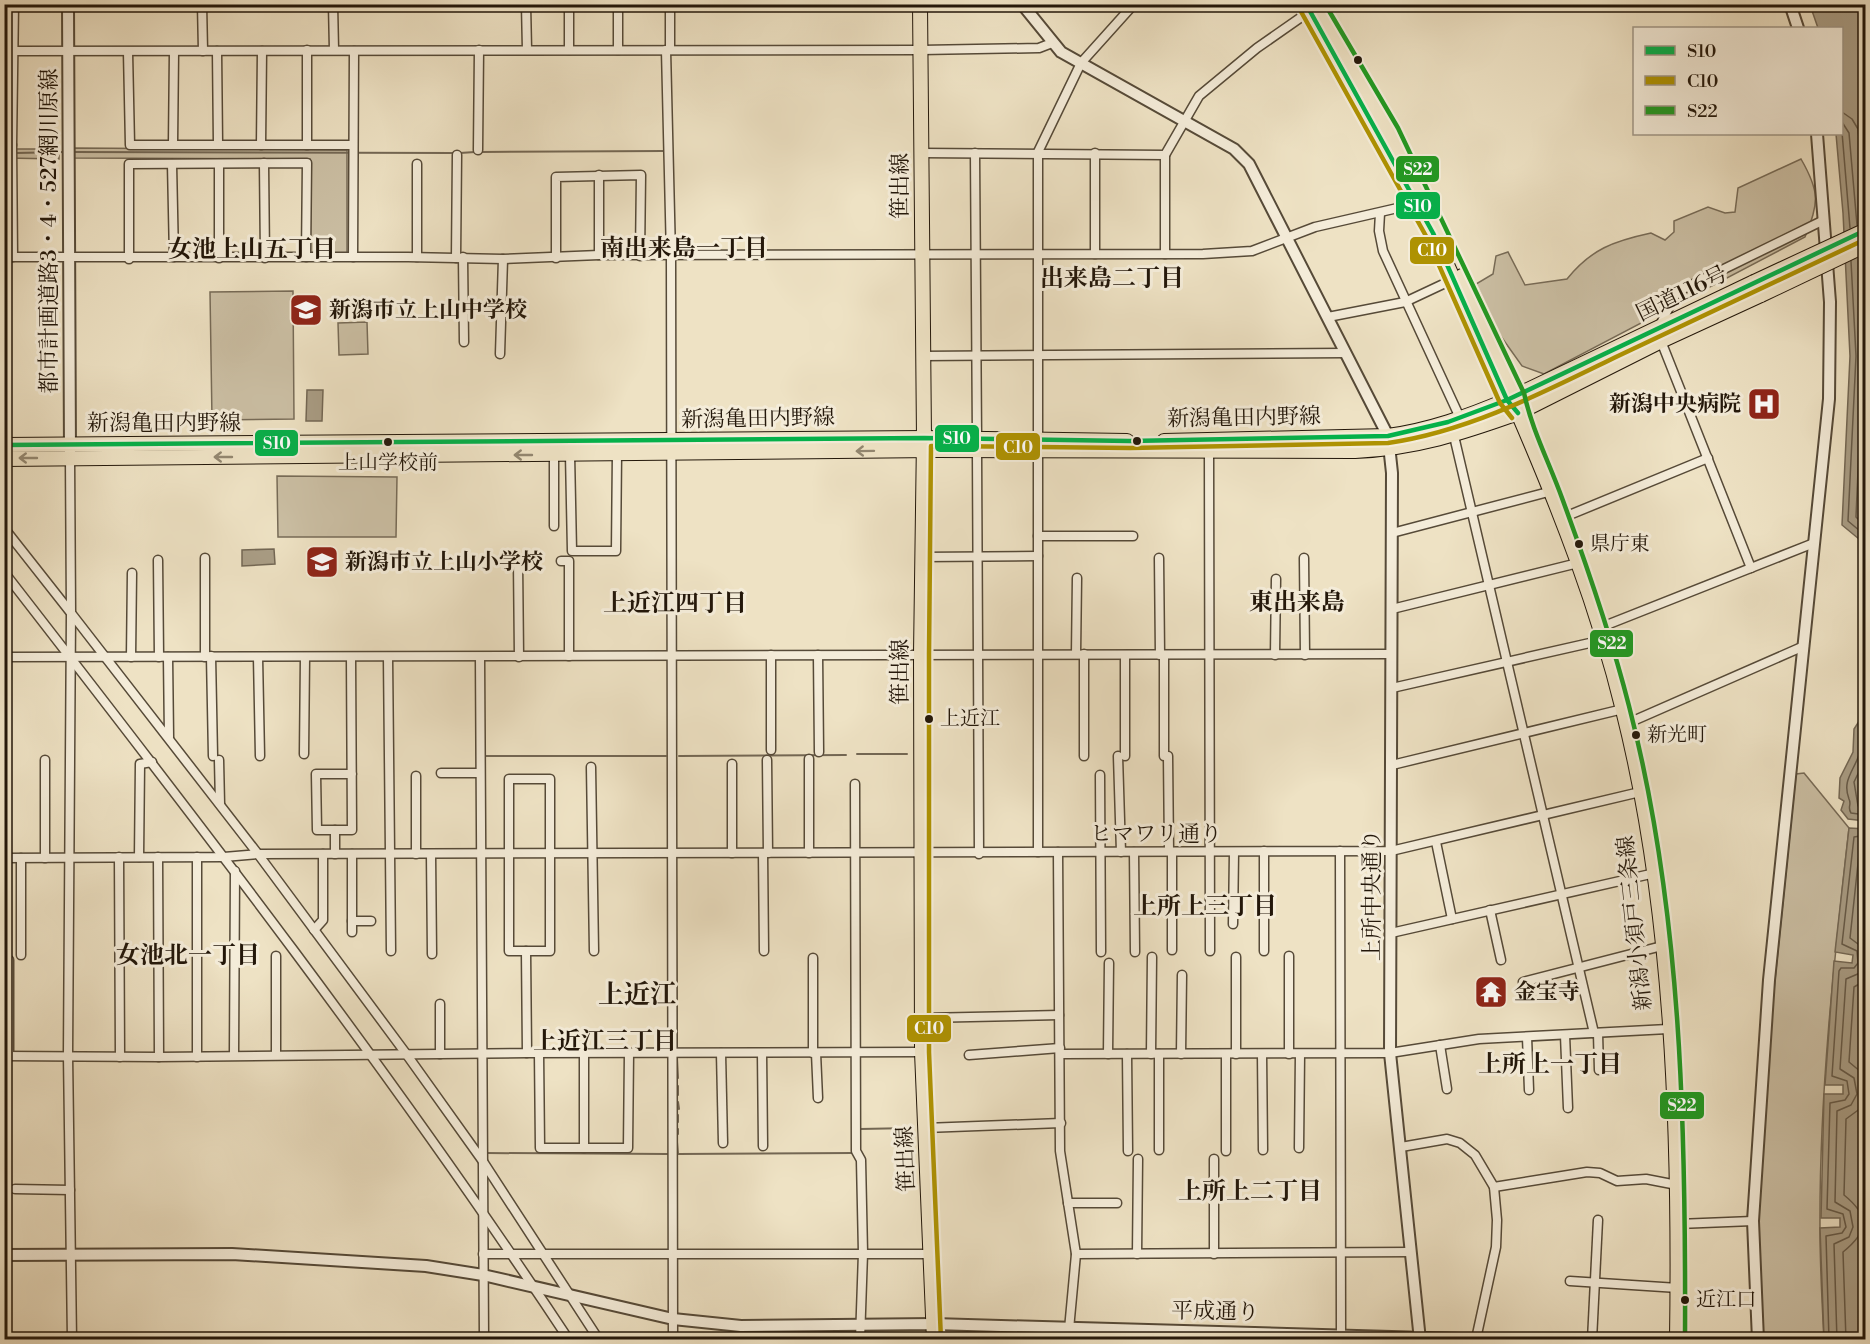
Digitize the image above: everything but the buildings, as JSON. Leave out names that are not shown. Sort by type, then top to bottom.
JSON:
[{"type":"main road","name":"笹出線","points":[[920,4],[924,444],[921,654],[922,1052],[934,1340]]},
{"type":"main road","points":[[1311,7],[1454,279],[1512,398]]},
{"type":"main road","points":[[1311,7],[1391,131],[1468,288],[1518,413]]},
{"type":"main road","name":"国道116号","points":[[1518,413],[1754,282],[1866,230]]},
{"type":"main road","name":"国道116号","points":[[1512,398],[1761,295],[1866,245]]},
{"type":"main road","name":"新潟亀田内野線","points":[[1037,445],[1130,441],[1390,443],[1461,420],[1512,398]]},
{"type":"main road","name":"新潟亀田内野線","points":[[4,459],[70,451],[924,444],[1209,450],[1390,443],[1454,436],[1518,413]]},
{"type":"main road","name":"新潟小須戸三条線","points":[[1518,413],[1552,491],[1601,634],[1623,709],[1654,873],[1662,946],[1677,1185],[1677,1340]]},
{"type":"main road","name":"新潟亀田内野線","points":[[4,445],[70,451],[554,454],[616,453],[670,447]]},
{"type":"street","points":[[14,4],[9,51],[8,145],[12,160],[9,257],[129,259],[460,257],[503,259],[599,255],[1165,254],[1251,251],[1315,227],[1415,204]]},
{"type":"street","name":"都市計画道路3・4・527網川原線","points":[[68,4],[67,257],[70,451]]},
{"type":"street","points":[[203,51],[202,5],[286,4]]},
{"type":"street","points":[[333,4],[334,50]]},
{"type":"street","points":[[526,4],[527,50]]},
{"type":"street","points":[[569,4],[569,50]]},
{"type":"street","points":[[618,4],[618,50]]},
{"type":"street","points":[[669,4],[673,1340]]},
{"type":"street","points":[[1022,4],[1061,52],[1234,149],[1249,164],[1390,443]]},
{"type":"street","points":[[1038,852],[1036,357],[1038,152],[1081,63],[1134,4]]},
{"type":"street","points":[[1790,4],[1798,27]]},
{"type":"street","points":[[1165,254],[1166,155],[1199,96],[1311,7]]},
{"type":"street","points":[[9,51],[921,50],[1039,48],[1052,43]]},
{"type":"street","points":[[307,50],[307,145]]},
{"type":"street","points":[[478,150],[479,50]]},
{"type":"street","points":[[217,51],[218,144]]},
{"type":"street","points":[[261,145],[262,51]]},
{"type":"street","points":[[353,257],[354,51]]},
{"type":"street","points":[[128,52],[130,145],[353,147]]},
{"type":"street","points":[[173,144],[174,52]]},
{"type":"street","points":[[1758,1340],[1753,1221],[1768,980],[1830,399],[1830,302],[1816,135]]},
{"type":"street","points":[[921,153],[1038,152],[1166,155]]},
{"type":"street","points":[[975,153],[979,854]]},
{"type":"street","points":[[1095,153],[1095,254]]},
{"type":"street","points":[[457,155],[464,342]]},
{"type":"street","points":[[264,163],[265,258]]},
{"type":"street","points":[[129,259],[129,164],[308,163],[306,257]]},
{"type":"street","points":[[172,164],[174,257]]},
{"type":"street","points":[[219,164],[219,258]]},
{"type":"street","points":[[417,164],[417,257]]},
{"type":"street","points":[[556,258],[556,177],[599,175],[641,175],[640,256]]},
{"type":"street","points":[[599,175],[599,255]]},
{"type":"street","points":[[1380,213],[1379,231],[1383,250],[1461,420]]},
{"type":"street","points":[[1751,568],[1660,335],[1677,292],[1824,220]]},
{"type":"street","points":[[500,354],[503,259]]},
{"type":"street","points":[[1328,317],[1405,302],[1454,279]]},
{"type":"street","points":[[923,356],[1036,357],[1346,353]]},
{"type":"street","points":[[1454,436],[1488,587],[1508,661],[1522,735],[1596,1033],[1599,1070]]},
{"type":"street","name":"上所中央通り","points":[[1390,443],[1392,533],[1390,1053],[1420,1337]]},
{"type":"street","points":[[1209,450],[1210,951]]},
{"type":"street","points":[[70,451],[69,1055],[72,1340]]},
{"type":"street","points":[[570,454],[572,551],[616,551],[616,453]]},
{"type":"street","points":[[554,454],[554,526]]},
{"type":"street","points":[[1562,519],[1708,458]]},
{"type":"street","points":[[1392,533],[1552,491]]},
{"type":"street","points":[[4,528],[220,804],[407,1055],[482,1160],[599,1340]]},
{"type":"street","points":[[1038,536],[1133,536]]},
{"type":"street","points":[[1392,688],[1508,661],[1601,634],[1814,543]]},
{"type":"street","points":[[922,557],[1038,556]]},
{"type":"street","points":[[205,558],[208,657],[220,804]]},
{"type":"street","points":[[1159,558],[1172,950]]},
{"type":"street","points":[[1304,558],[1305,655]]},
{"type":"street","points":[[158,560],[169,738]]},
{"type":"street","points":[[561,561],[568,561],[569,656]]},
{"type":"street","points":[[518,562],[519,657]]},
{"type":"street","points":[[1392,609],[1578,563]]},
{"type":"street","points":[[4,572],[152,762],[373,1056],[483,1209],[569,1340]]},
{"type":"street","points":[[131,657],[132,573]]},
{"type":"street","points":[[1077,578],[1084,756]]},
{"type":"street","points":[[1275,655],[1276,579]]},
{"type":"street","points":[[1626,724],[1804,646]]},
{"type":"street","points":[[4,657],[1392,654]]},
{"type":"street","points":[[771,655],[771,750]]},
{"type":"street","points":[[818,655],[819,752]]},
{"type":"street","points":[[1121,852],[1125,655]]},
{"type":"street","points":[[258,657],[260,756]]},
{"type":"street","points":[[304,754],[305,657]]},
{"type":"street","points":[[351,657],[352,774],[352,830],[317,830],[316,774],[352,774]]},
{"type":"street","points":[[388,657],[391,951]]},
{"type":"street","points":[[480,657],[479,856],[484,1340]]},
{"type":"street","points":[[1392,765],[1623,709]]},
{"type":"street","points":[[809,759],[809,853]]},
{"type":"street","points":[[45,760],[45,858]]},
{"type":"street","points":[[764,951],[767,760]]},
{"type":"street","points":[[139,857],[140,764],[152,762]]},
{"type":"street","points":[[732,764],[732,853]]},
{"type":"street","points":[[591,767],[594,951]]},
{"type":"street","points":[[441,773],[479,773]]},
{"type":"street","points":[[1100,775],[1101,952]]},
{"type":"street","points":[[416,776],[416,854]]},
{"type":"street","points":[[509,779],[550,779],[550,951],[509,951],[508,855],[509,779]]},
{"type":"street","points":[[855,784],[856,1151],[861,1160],[863,1253],[860,1340]]},
{"type":"street","name":"ヒマワリ通り","points":[[4,858],[224,857],[258,854],[479,856],[671,853],[979,854],[1392,851],[1640,792]]},
{"type":"street","points":[[335,830],[335,854]]},
{"type":"street","points":[[1436,842],[1452,919]]},
{"type":"street","points":[[1264,851],[1264,951]]},
{"type":"street","points":[[1340,851],[1341,1334]]},
{"type":"street","points":[[1059,852],[1060,1151],[1076,1254],[1069,1334]]},
{"type":"street","points":[[1134,852],[1135,952]]},
{"type":"street","points":[[1233,924],[1234,852]]},
{"type":"street","points":[[314,930],[323,920],[323,854]]},
{"type":"street","points":[[352,854],[352,932]]},
{"type":"street","points":[[431,854],[432,954]]},
{"type":"street","points":[[119,857],[120,1057]]},
{"type":"street","points":[[158,857],[159,1057]]},
{"type":"street","points":[[197,857],[197,1057]]},
{"type":"street","points":[[21,858],[21,955]]},
{"type":"street","points":[[234,1055],[235,872]]},
{"type":"street","points":[[1391,933],[1654,873]]},
{"type":"street","points":[[1490,910],[1502,960]]},
{"type":"street","points":[[352,921],[371,921]]},
{"type":"street","points":[[1523,982],[1662,946]]},
{"type":"street","points":[[526,951],[527,1053]]},
{"type":"street","points":[[276,956],[276,1055]]},
{"type":"street","points":[[1289,956],[1289,1054]]},
{"type":"street","points":[[1152,957],[1159,1150]]},
{"type":"street","points":[[1236,957],[1236,1054]]},
{"type":"street","points":[[813,958],[818,1098]]},
{"type":"street","points":[[9,960],[7,1056],[197,1057],[922,1052]]},
{"type":"street","points":[[1108,1054],[1109,963]]},
{"type":"street","points":[[1181,1054],[1182,975]]},
{"type":"street","points":[[440,1004],[440,1054]]},
{"type":"street","points":[[923,1018],[1059,1015]]},
{"type":"street","points":[[969,1055],[1060,1052],[1108,1054],[1390,1053],[1479,1039],[1668,1029]]},
{"type":"street","points":[[1565,1035],[1568,1108]]},
{"type":"street","points":[[1527,1037],[1529,1090]]},
{"type":"street","points":[[1440,1045],[1447,1089]]},
{"type":"street","points":[[539,1053],[540,1148],[628,1148],[629,1053]]},
{"type":"street","points":[[584,1053],[584,1148]]},
{"type":"street","points":[[721,1053],[723,1143]]},
{"type":"street","points":[[762,1053],[763,1146]]},
{"type":"street","points":[[1127,1054],[1128,1151]]},
{"type":"street","points":[[1226,1150],[1227,1054]]},
{"type":"street","points":[[1262,1054],[1263,1150]]},
{"type":"street","points":[[1299,1148],[1300,1054]]},
{"type":"street","points":[[925,1128],[1061,1123]]},
{"type":"street","points":[[1401,1147],[1447,1139],[1460,1143],[1475,1155],[1494,1187],[1497,1220],[1496,1247],[1476,1338]]},
{"type":"street","points":[[1137,1254],[1138,1159]]},
{"type":"street","points":[[1214,1159],[1214,1254]]},
{"type":"street","points":[[1494,1187],[1587,1172],[1600,1173],[1617,1181],[1646,1179],[1677,1185]]},
{"type":"street","points":[[15,1189],[70,1190]]},
{"type":"street","points":[[1068,1203],[1117,1203]]},
{"type":"street","points":[[1592,1340],[1598,1220]]},
{"type":"street","points":[[1678,1224],[1753,1221]]},
{"type":"street","points":[[483,1254],[673,1252],[931,1254]]},
{"type":"street","points":[[1076,1254],[1411,1252]]},
{"type":"street","name":"平成通り","points":[[4,1255],[232,1254],[426,1266],[483,1275],[673,1319],[741,1326],[934,1324],[1069,1334],[1341,1334],[1496,1340]]},
{"type":"street","points":[[1570,1281],[1678,1288]]},
{"type":"shaded area","points":[[74,148],[347,150],[347,253],[310,254],[310,159],[74,158]]},
{"type":"shaded area","points":[[4,149],[59,149],[59,159],[5,158]]},
{"type":"shaded area","points":[[1801,159],[1812,180],[1815,197],[1813,215],[1805,237],[1544,374],[1522,366],[1500,335],[1476,284],[1493,274],[1496,256],[1508,252],[1525,285],[1567,279],[1594,253],[1614,243],[1651,233],[1665,240],[1674,232],[1674,221],[1708,207],[1725,213],[1735,212],[1738,188]]},
{"type":"shaded area","points":[[293,291],[294,419],[212,420],[210,292]]},
{"type":"shaded area","points":[[367,322],[368,354],[339,355],[338,323]]},
{"type":"shaded area","points":[[277,476],[397,477],[396,537],[278,537]]},
{"type":"shaded area","points":[[1804,773],[1849,828],[1833,978],[1822,1130],[1820,1244],[1824,1339],[1762,1340],[1756,1222],[1764,1088],[1796,774]]},
{"type":"water","points":[[1810,5],[1865,5],[1865,544],[1842,525],[1850,356],[1843,213],[1836,135],[1843,135],[1843,27],[1818,27]]},
{"type":"water","points":[[307,390],[323,390],[322,421],[306,421]]},
{"type":"water","points":[[274,549],[275,564],[242,566],[242,550]]},
{"type":"water","points":[[1865,712],[1865,821],[1848,819],[1841,810],[1844,801],[1839,798],[1840,778],[1853,752],[1854,729]]},
{"type":"water","points":[[1849,828],[1866,829],[1865,1339],[1824,1339],[1820,1228],[1840,1227],[1840,1218],[1821,1218],[1824,1094],[1843,1094],[1843,1085],[1825,1085],[1834,961],[1852,963],[1853,955],[1835,952]]},
{"type":"waterway","points":[[481,152],[664,151]]},
{"type":"waterway","points":[[16,153],[64,152]]},
{"type":"waterway","points":[[73,152],[454,153]]},
{"type":"waterway","points":[[460,153],[475,152]]},
{"type":"waterway","points":[[857,754],[907,754]]},
{"type":"waterway","points":[[679,756],[846,755]]},
{"type":"waterway","points":[[484,756],[666,756]]},
{"type":"waterway","points":[[676,922],[677,1048]]},
{"type":"waterway","points":[[677,1058],[678,1078]]},
{"type":"waterway","points":[[678,1086],[678,1095]]},
{"type":"waterway","points":[[678,1102],[679,1109]]},
{"type":"waterway","points":[[678,1115],[678,1122]]},
{"type":"waterway","points":[[860,1132],[860,1129],[912,1128]]},
{"type":"waterway","points":[[678,1129],[678,1134]]},
{"type":"waterway","points":[[677,1142],[678,1154],[853,1153]]},
{"type":"waterway","points":[[486,1153],[668,1154]]},
{"type":"transit line","name":"S10","points":[[1306,4],[1433,233],[1507,400],[1518,413]]},
{"type":"transit line","name":"S22","points":[[1325,4],[1398,128],[1524,393],[1536,433],[1589,575],[1622,679],[1647,783],[1670,941],[1682,1101],[1685,1340]]},
{"type":"transit line","name":"C10","points":[[1299,8],[1426,236],[1500,403],[1512,418]]},
{"type":"transit line","name":"S10","points":[[4,445],[924,438],[1130,441],[1388,436],[1448,422],[1507,400],[1866,230]]},
{"type":"transit line","name":"C10","points":[[941,1340],[929,1052],[931,446],[1130,448],[1388,443],[1418,437],[1477,420],[1534,396],[1866,239]]},
{"type":"place","name":"新潟市立上山中学校","points":[[306,310]]},
{"type":"place","name":"新潟中央病院","points":[[1764,404]]},
{"type":"place","name":"上山学校前","points":[[388,442]]},
{"type":"place","name":"県庁東","points":[[1579,544]]},
{"type":"place","name":"新潟市立上山小学校","points":[[322,562]]},
{"type":"place","name":"上近江","points":[[929,719]]},
{"type":"place","name":"新光町","points":[[1636,735]]},
{"type":"place","name":"金宝寺","points":[[1491,992]]},
{"type":"place","name":"近江口","points":[[1685,1300]]},
{"type":"district","name":"南出来島一丁目","points":[[684,249]]},
{"type":"district","name":"女池上山五丁目","points":[[252,250]]},
{"type":"district","name":"出来島二丁目","points":[[1112,279]]},
{"type":"district","name":"東出来島","points":[[1297,603]]},
{"type":"district","name":"上近江四丁目","points":[[675,604]]},
{"type":"district","name":"上所上三丁目","points":[[1205,907]]},
{"type":"district","name":"女池北一丁目","points":[[188,956]]},
{"type":"district","name":"上近江","points":[[637,995]]},
{"type":"district","name":"上近江三丁目","points":[[605,1042]]},
{"type":"district","name":"上所上一丁目","points":[[1550,1065]]},
{"type":"district","name":"上所上二丁目","points":[[1250,1192]]}]
